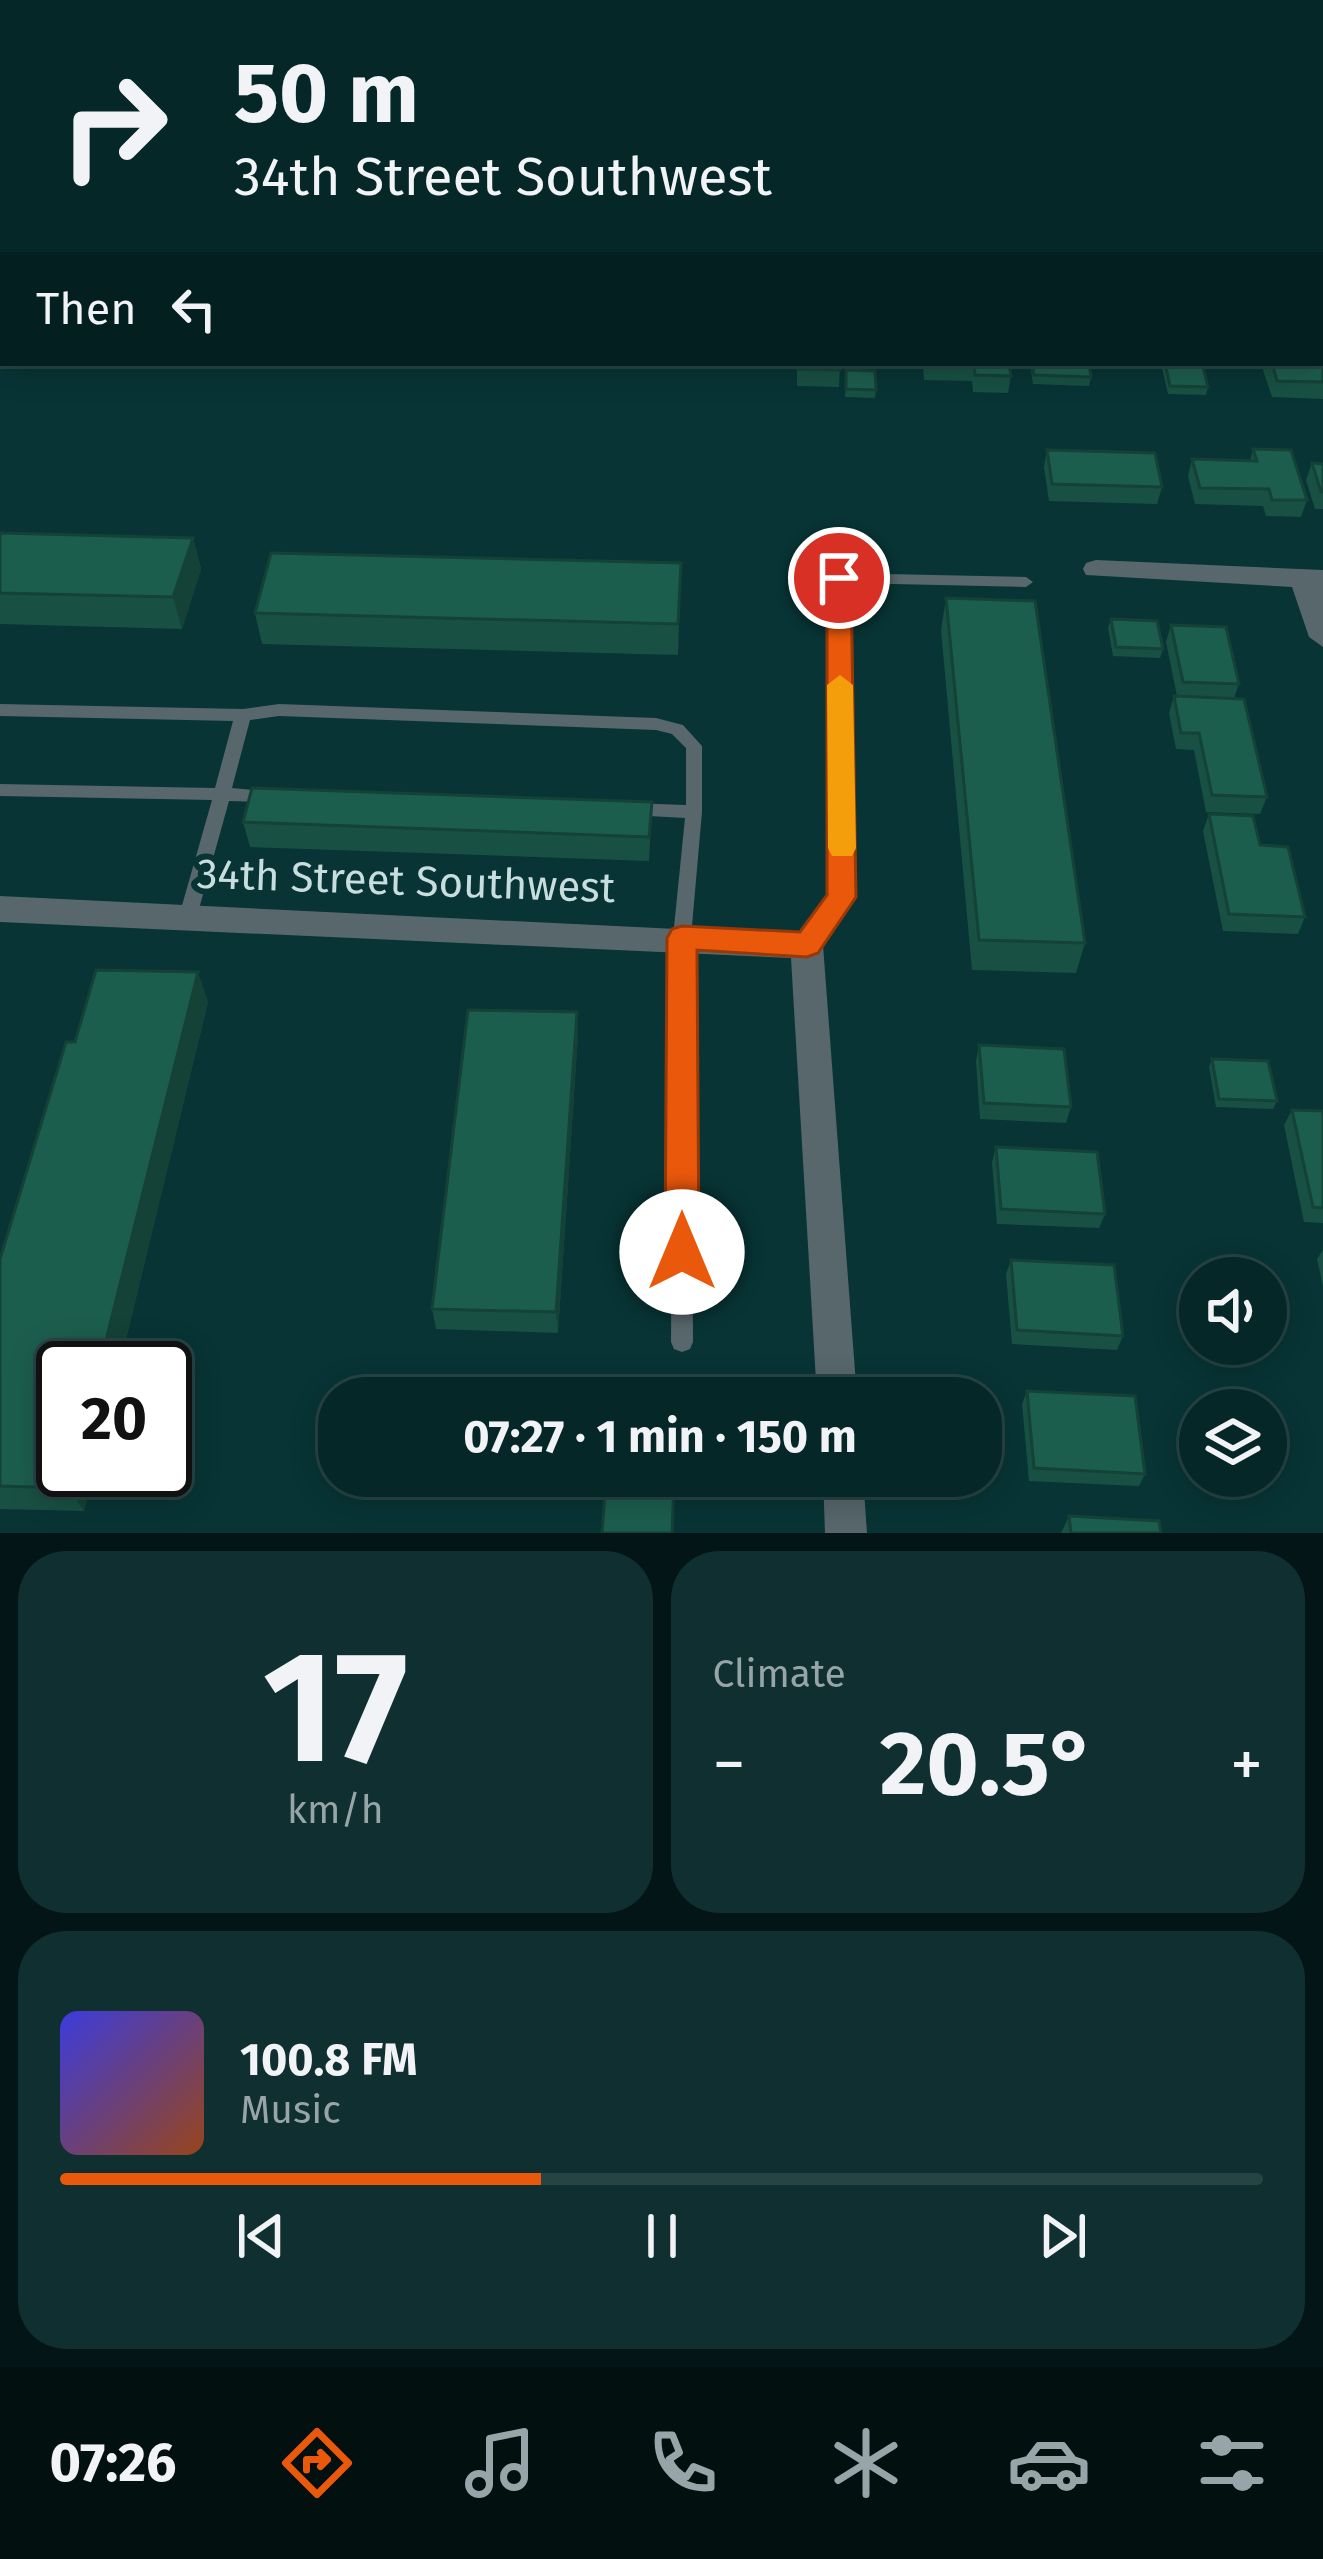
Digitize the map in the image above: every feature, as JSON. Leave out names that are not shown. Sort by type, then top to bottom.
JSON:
[{"type":"street","points":[[1096,569],[1313,579],[1323,638]]},
{"type":"street","name":"34th Street Southwest","points":[[0,909],[807,945]]},
{"type":"street","points":[[807,945],[837,1377]]},
{"type":"street","points":[[843,1497],[846,1533]]},
{"type":"lane","points":[[807,945],[842,897],[839,578],[1026,582]]},
{"type":"lane","points":[[0,710],[243,715],[279,710],[656,724],[677,729],[694,746],[694,812],[682,938],[682,1342]]},
{"type":"lane","points":[[188,916],[243,715]]},
{"type":"lane","points":[[0,790],[293,796]]},
{"type":"lane","points":[[599,808],[694,812]]},
{"type":"building","points":[[798,366],[840,366],[840,370]]},
{"type":"building","points":[[974,366],[1009,366],[1011,376],[975,375]]},
{"type":"building","points":[[1032,366],[1089,366],[1091,377],[1034,375]]},
{"type":"building","points":[[1166,366],[1203,366],[1208,387],[1170,386]]},
{"type":"building","points":[[1273,366],[1323,366],[1323,382],[1277,381]]},
{"type":"building","points":[[846,370],[875,371],[876,390],[846,389]]},
{"type":"building","points":[[1253,449],[1291,450],[1307,500],[1272,500],[1269,489],[1200,488],[1192,459],[1257,461]]},
{"type":"building","points":[[1047,450],[1155,453],[1162,487],[1052,484]]},
{"type":"building","points":[[1312,463],[1323,464],[1323,492],[1321,492]]},
{"type":"building","points":[[0,533],[193,538],[173,597],[0,593]]},
{"type":"building","points":[[271,553],[681,563],[678,624],[255,613]]},
{"type":"building","points":[[946,598],[1035,601],[1085,943],[979,940]]},
{"type":"building","points":[[1111,619],[1157,621],[1163,649],[1116,647]]},
{"type":"building","points":[[1171,625],[1226,627],[1239,684],[1183,682]]},
{"type":"building","points":[[1174,696],[1244,699],[1267,797],[1212,795],[1199,733],[1181,733]]},
{"type":"building","points":[[252,788],[652,802],[649,837],[243,822]]},
{"type":"building","points":[[1209,814],[1253,816],[1260,845],[1288,847],[1305,917],[1229,914]]},
{"type":"building","points":[[96,970],[198,972],[106,1341],[36,1341],[36,1487],[0,1486],[0,1259],[66,1042],[75,1042]]},
{"type":"building","points":[[468,1010],[577,1012],[556,1312],[432,1309]]},
{"type":"building","points":[[979,1045],[1064,1049],[1071,1107],[984,1103]]},
{"type":"building","points":[[1212,1059],[1268,1061],[1277,1101],[1219,1099]]},
{"type":"building","points":[[1292,1110],[1323,1111],[1323,1208],[1313,1207]]},
{"type":"building","points":[[996,1147],[1097,1152],[1105,1214],[1001,1209]]},
{"type":"building","points":[[1011,1260],[1114,1265],[1123,1336],[1017,1330]]},
{"type":"building","points":[[1027,1391],[1135,1396],[1145,1474],[1034,1468]]},
{"type":"building","points":[[605,1497],[673,1497],[672,1533],[602,1533]]},
{"type":"building","points":[[1069,1516],[1159,1521],[1161,1533],[1071,1533]]},
{"type":"slow traffic","points":[[840,685],[842,848]]},
{"type":"route","points":[[682,1252],[682,938],[807,945],[830,920],[842,897],[839,578]]}]
